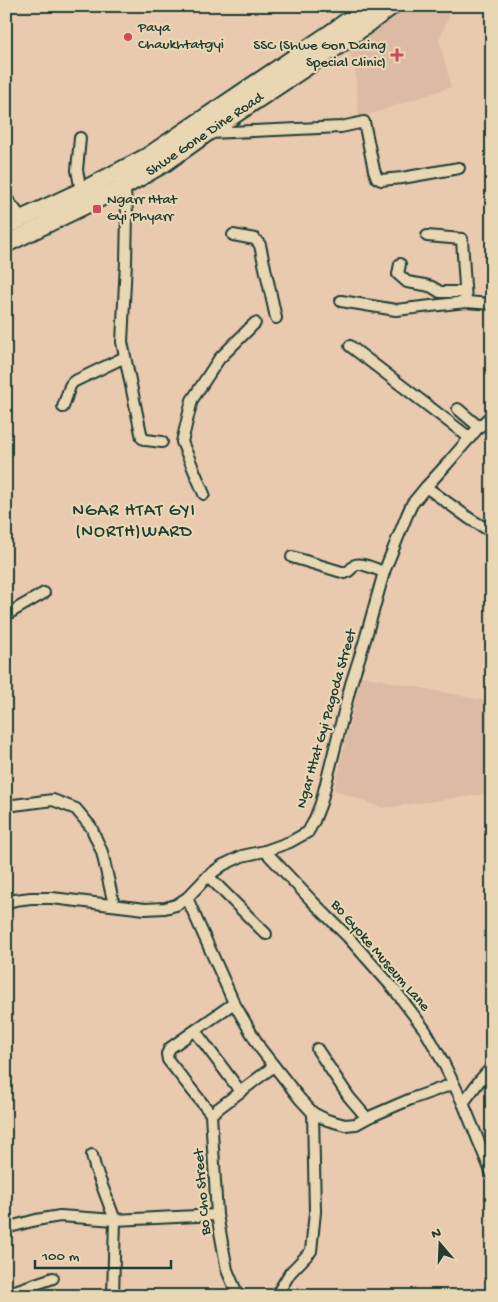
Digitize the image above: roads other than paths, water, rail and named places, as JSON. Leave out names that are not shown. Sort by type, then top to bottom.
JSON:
[{"type":"main road","name":"Shwe Gone Dine Road","points":[[6,226],[81,191],[148,156],[368,6]]},
{"type":"main road","name":"Shwe Gone Dine Road","points":[[6,244],[125,186],[165,163],[338,46],[392,6]]},
{"type":"street","points":[[207,133],[341,127],[364,122],[374,170],[377,178],[381,180],[459,168]]},
{"type":"street","points":[[80,138],[77,170],[81,191]]},
{"type":"street","points":[[122,170],[127,212],[122,342],[142,438],[162,442]]},
{"type":"street","points":[[6,198],[22,218]]},
{"type":"street","points":[[233,234],[255,239],[260,245],[276,318]]},
{"type":"street","points":[[427,236],[462,240],[466,297]]},
{"type":"street","points":[[400,264],[398,274],[407,282],[425,285],[440,292],[492,304]]},
{"type":"street","points":[[341,301],[396,310],[466,297]]},
{"type":"street","points":[[204,494],[182,442],[192,400],[219,359],[255,323]]},
{"type":"street","points":[[350,346],[470,438]]},
{"type":"street","points":[[64,407],[73,382],[125,357]]},
{"type":"street","points":[[458,409],[479,427]]},
{"type":"street","name":"Ngar Htat Gyi Pagoda Street","points":[[6,903],[31,898],[52,898],[145,909],[165,908],[176,905],[187,898],[208,876],[224,865],[242,856],[265,851],[308,832],[321,803],[351,684],[384,572],[412,504],[479,427],[492,415]]},
{"type":"street","points":[[426,486],[470,519],[492,532]]},
{"type":"street","points":[[292,557],[346,573],[359,564],[384,572]]},
{"type":"street","points":[[6,615],[44,593]]},
{"type":"street","points":[[6,806],[53,800],[76,809],[91,827],[102,852],[114,905]]},
{"type":"street","name":"Bo Gyoke Museum Lane","points":[[265,851],[348,937],[394,989],[425,1030],[463,1103],[492,1174]]},
{"type":"street","points":[[208,876],[266,934]]},
{"type":"street","points":[[187,898],[234,1004],[260,1048],[313,1113],[327,1120],[345,1125],[356,1124],[411,1099],[453,1084]]},
{"type":"street","points":[[234,1004],[196,1032],[170,1048],[167,1054],[168,1060],[211,1114],[274,1066]]},
{"type":"street","points":[[196,1032],[240,1091]]},
{"type":"street","points":[[317,1049],[349,1097],[367,1118]]},
{"type":"street","points":[[463,1103],[492,1067]]},
{"type":"street","points":[[276,1296],[290,1273],[312,1251],[316,1212],[313,1113]]},
{"type":"street","name":"Bo Cho Street","points":[[211,1114],[217,1215],[227,1270],[238,1296]]},
{"type":"street","points":[[92,1155],[115,1220],[112,1296]]},
{"type":"street","points":[[6,1228],[60,1216],[115,1220],[217,1215]]},
{"type":"street","points":[[6,1294],[53,1278]]},
{"type":"place","name":"Paya Chaukhtatgyi","points":[[128,37]]},
{"type":"place","name":"SSC (Shwe Gon Daing Special Clinic)","points":[[397,55]]},
{"type":"place","name":"Ngarr Htat Gyi Phyarr","points":[[97,209]]},
{"type":"district","name":"NGAR HTAT GYI (NORTH)WARD","points":[[134,521]]}]
